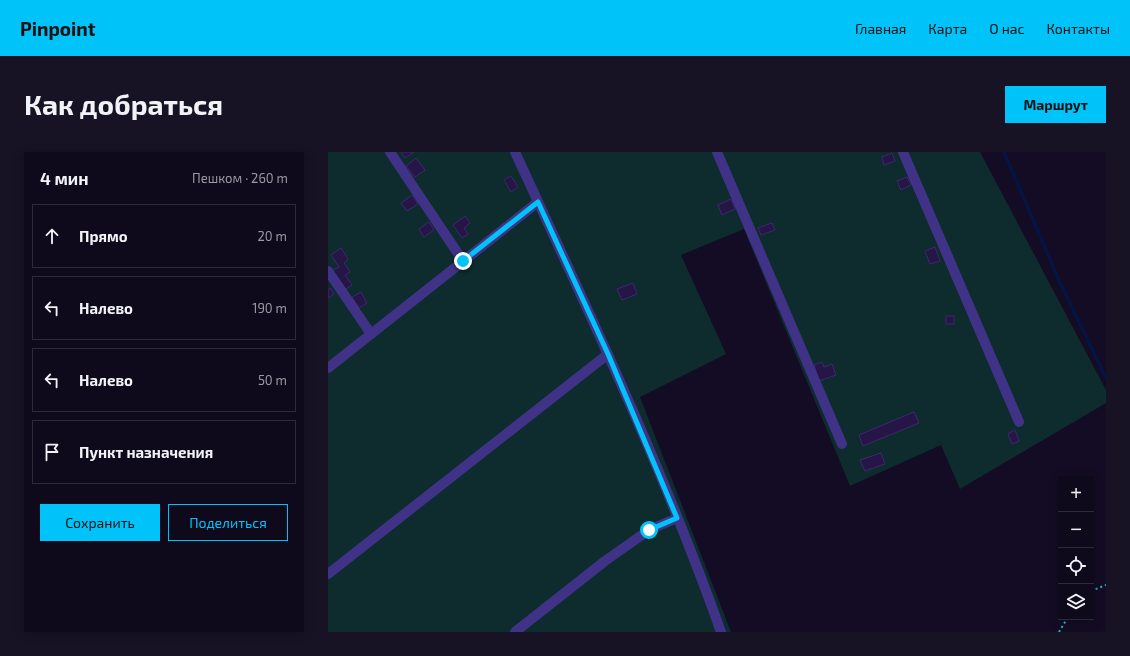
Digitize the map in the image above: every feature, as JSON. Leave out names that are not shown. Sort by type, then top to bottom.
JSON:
[{"type":"street","points":[[390,152],[463,261]]},
{"type":"street","points":[[515,152],[608,354],[701,576],[721,632]]},
{"type":"street","points":[[717,152],[842,444]]},
{"type":"street","points":[[903,152],[1019,422]]},
{"type":"street","points":[[328,368],[538,202]]},
{"type":"street","points":[[328,271],[371,334]]},
{"type":"street","points":[[328,574],[608,354]]},
{"type":"street","points":[[515,632],[649,530],[677,518]]},
{"type":"path","points":[[1094,590],[1106,585]]},
{"type":"path","points":[[1059,632],[1066,620]]},
{"type":"green space","points":[[328,152],[980,152],[1106,390],[1106,403],[960,489],[941,445],[850,486],[744,229],[681,255],[726,354],[640,397],[731,632],[328,632]]},
{"type":"building","points":[[401,152],[414,152],[405,158]]},
{"type":"building","points":[[892,153],[895,161],[884,165],[882,157]]},
{"type":"building","points":[[416,158],[425,170],[415,177],[406,166]]},
{"type":"building","points":[[511,176],[518,187],[511,192],[504,180]]},
{"type":"building","points":[[907,177],[911,185],[901,190],[897,181]]},
{"type":"building","points":[[412,195],[418,204],[407,211],[401,203]]},
{"type":"building","points":[[731,199],[735,209],[722,215],[718,205]]},
{"type":"building","points":[[465,216],[470,223],[464,228],[468,234],[462,238],[453,225]]},
{"type":"building","points":[[429,222],[434,230],[424,237],[419,229]]},
{"type":"building","points":[[772,223],[775,230],[761,235],[758,228]]},
{"type":"building","points":[[935,247],[940,261],[930,264],[925,251]]},
{"type":"building","points":[[341,248],[348,259],[344,263],[350,272],[345,275],[352,285],[344,290],[333,270],[339,267],[331,255]]},
{"type":"building","points":[[633,283],[637,294],[622,300],[617,289]]},
{"type":"building","points":[[330,288],[334,294],[328,298],[328,290]]},
{"type":"building","points":[[361,292],[367,303],[359,308],[352,297]]},
{"type":"building","points":[[946,316],[954,316],[954,324],[946,324]]},
{"type":"building","points":[[822,362],[824,367],[832,364],[836,375],[819,381],[814,365]]},
{"type":"building","points":[[914,412],[919,423],[863,446],[859,435]]},
{"type":"building","points":[[1015,430],[1019,441],[1012,444],[1008,434]]},
{"type":"building","points":[[881,453],[885,464],[865,471],[860,460]]},
{"type":"waterway","points":[[1004,152],[1058,278],[1106,378]]},
{"type":"route","points":[[463,261],[538,202],[608,354],[677,518],[649,530]]}]
